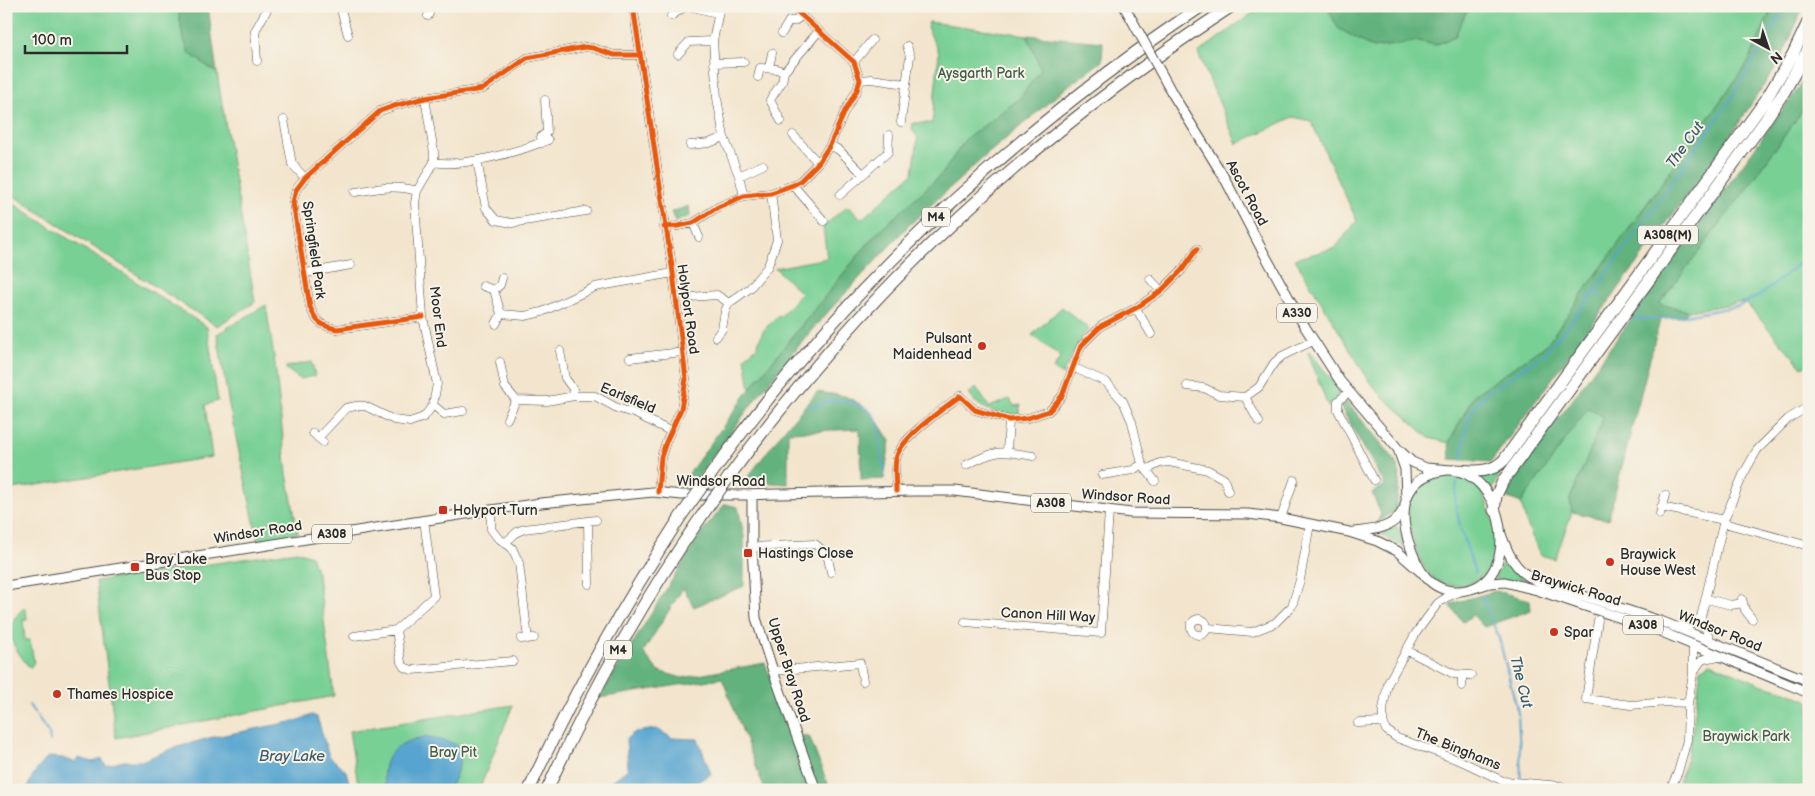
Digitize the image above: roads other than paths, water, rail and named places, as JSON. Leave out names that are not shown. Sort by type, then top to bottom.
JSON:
[{"type":"highway","name":"M4","points":[[529,790],[586,674],[646,571],[681,516],[712,473],[757,412],[803,357],[871,281],[918,233],[987,170],[1058,110],[1129,56],[1202,6]]},
{"type":"highway","name":"M4","points":[[547,790],[606,671],[648,598],[731,474],[776,415],[835,344],[886,289],[958,217],[1027,156],[1092,104],[1165,50],[1232,6]]},
{"type":"highway","name":"A308(M)","points":[[1454,470],[1485,471],[1495,467],[1504,460],[1760,108],[1789,62],[1809,20]]},
{"type":"highway","name":"A308(M)","points":[[1494,510],[1495,499],[1501,484],[1764,122],[1784,92],[1809,48]]},
{"type":"main road","name":"Ascot Road","points":[[1124,6],[1172,93],[1225,179],[1260,248],[1313,341],[1349,392],[1398,449],[1412,462],[1422,467],[1454,470]]},
{"type":"main road","name":"Ascot Road","points":[[1398,449],[1405,469],[1406,498]]},
{"type":"main road","points":[[1454,470],[1472,478],[1482,486],[1489,497],[1502,534],[1500,556],[1488,578],[1468,589],[1449,590],[1436,586],[1431,582],[1421,572],[1412,553],[1404,523],[1403,510],[1406,498],[1414,485],[1424,477],[1441,471],[1454,470]]},
{"type":"main road","name":"Windsor Road","points":[[6,586],[491,510],[541,503],[658,492],[682,495],[896,491],[961,492],[1109,511],[1159,514],[1248,514],[1281,518],[1349,532],[1372,539],[1389,546],[1421,572]]},
{"type":"main road","name":"Upper Bray Road","points":[[752,495],[752,547],[756,618],[816,790]]},
{"type":"main road","name":"Windsor Road","points":[[1349,532],[1386,526],[1399,517],[1403,510]]},
{"type":"main road","name":"Windsor Road","points":[[1502,534],[1513,562],[1530,577],[1615,605],[1809,680]]},
{"type":"main road","name":"Braywick Road","points":[[1468,589],[1495,582],[1514,584],[1627,619],[1809,693]]},
{"type":"street","points":[[256,61],[255,31],[269,6]]},
{"type":"street","points":[[340,6],[348,35]]},
{"type":"street","points":[[428,16],[432,6]]},
{"type":"street","name":"Holyport Road","points":[[633,6],[664,227],[673,273],[686,379],[681,409],[670,431],[661,457],[658,492]]},
{"type":"street","points":[[670,16],[687,6],[718,10],[713,41],[714,64],[724,137],[739,176],[744,196]]},
{"type":"street","points":[[664,227],[693,222],[718,207],[744,196],[772,193],[793,185],[800,181],[818,163],[830,146],[860,80],[854,62],[792,7]]},
{"type":"street","points":[[782,33],[789,21],[795,20],[802,15]]},
{"type":"street","points":[[781,121],[770,100],[782,82],[784,72],[819,31]]},
{"type":"street","points":[[854,62],[872,40]]},
{"type":"street","points":[[678,54],[689,42],[713,41]]},
{"type":"street","points":[[901,122],[910,56],[908,46]]},
{"type":"street","name":"Springfield Park","points":[[423,317],[337,329],[327,328],[316,320],[310,307],[293,202],[296,190],[305,178],[380,111],[425,98],[483,89],[528,58],[585,47],[614,55],[640,55]]},
{"type":"street","points":[[769,68],[772,53]]},
{"type":"street","points":[[714,64],[744,62]]},
{"type":"street","points":[[758,78],[760,68],[777,69],[784,72]]},
{"type":"street","points":[[860,80],[872,79],[906,84]]},
{"type":"street","points":[[425,98],[434,162],[441,164],[477,160],[512,153],[545,141],[541,137],[547,132],[545,100]]},
{"type":"street","points":[[284,120],[292,164],[305,178]]},
{"type":"street","points":[[793,135],[818,163]]},
{"type":"street","points":[[840,195],[888,152],[889,135]]},
{"type":"street","points":[[690,145],[709,143],[724,137]]},
{"type":"street","points":[[830,146],[839,150],[863,174]]},
{"type":"street","points":[[477,160],[486,208],[496,220],[512,223],[586,211]]},
{"type":"street","name":"Moor End","points":[[433,405],[437,384],[430,332],[423,317],[415,203],[417,192],[434,162]]},
{"type":"street","points":[[739,176],[763,165]]},
{"type":"street","points":[[793,185],[824,221]]},
{"type":"street","points":[[355,192],[364,195],[393,186],[417,192]]},
{"type":"street","points":[[716,337],[722,329],[725,311],[729,303],[750,288],[768,266],[777,240],[772,193]]},
{"type":"street","points":[[693,222],[699,237]]},
{"type":"street","points":[[896,491],[896,458],[907,440],[926,422],[960,396],[975,410],[1009,420],[1028,418],[1049,411],[1062,396],[1081,346],[1101,326],[1136,308],[1160,291],[1195,258],[1197,249]]},
{"type":"street","points":[[306,273],[351,265]]},
{"type":"street","points":[[502,314],[525,316],[542,312],[595,288],[673,273]]},
{"type":"street","points":[[494,290],[500,285],[502,278]]},
{"type":"street","points":[[1150,279],[1160,291]]},
{"type":"street","points":[[482,286],[494,290]]},
{"type":"street","points":[[494,290],[502,314],[496,324]]},
{"type":"street","points":[[690,298],[717,296],[729,303]]},
{"type":"street","points":[[1136,308],[1151,334]]},
{"type":"street","points":[[1187,386],[1204,385],[1219,395],[1245,397],[1259,387],[1274,364],[1282,356],[1313,341]]},
{"type":"street","points":[[560,351],[565,378],[573,389],[574,396]]},
{"type":"street","points":[[635,367],[632,358],[682,352]]},
{"type":"street","points":[[500,362],[506,387],[516,400],[507,419]]},
{"type":"street","points":[[1072,367],[1106,382],[1123,401],[1132,422],[1144,467],[1155,481]]},
{"type":"street","points":[[1349,392],[1338,401],[1338,410],[1374,480]]},
{"type":"street","name":"Earlsfield","points":[[516,400],[547,401],[574,396],[596,396],[617,408],[636,414],[670,431]]},
{"type":"street","points":[[1245,397],[1259,422]]},
{"type":"street","points":[[318,437],[346,408],[366,402],[394,420],[410,422],[424,417],[433,405],[444,414],[463,411]]},
{"type":"street","points":[[1674,627],[1690,625],[1701,617],[1707,599],[1724,522],[1743,475],[1757,450],[1788,419],[1809,406]]},
{"type":"street","points":[[1007,451],[1009,420]]},
{"type":"street","points":[[966,465],[989,453],[1007,451],[1033,456]]},
{"type":"street","points":[[1102,475],[1160,463],[1198,464],[1224,479],[1228,491]]},
{"type":"street","points":[[1281,518],[1294,480]]},
{"type":"street","points":[[1665,495],[1661,510],[1724,522],[1809,546]]},
{"type":"street","points":[[491,510],[491,528],[497,537],[512,548],[519,563],[528,638]]},
{"type":"street","name":"Canon Hill Way","points":[[965,622],[1101,632],[1109,511]]},
{"type":"street","points":[[354,636],[396,630],[434,596],[424,520]]},
{"type":"street","points":[[506,543],[524,529],[592,520],[592,574],[590,584]]},
{"type":"street","points":[[1208,628],[1252,632],[1276,623],[1292,606],[1300,580],[1310,524]]},
{"type":"street","points":[[752,547],[815,544],[827,554],[831,572]]},
{"type":"street","points":[[1431,582],[1438,592],[1440,602]]},
{"type":"street","points":[[1358,723],[1383,722],[1388,683],[1420,627],[1440,602],[1451,595],[1468,589]]},
{"type":"street","points":[[1707,599],[1732,605],[1743,601],[1745,610],[1752,619]]},
{"type":"street","points":[[1701,617],[1711,642]]},
{"type":"street","points":[[1598,620],[1586,699],[1631,705],[1666,702],[1688,703]]},
{"type":"street","points":[[396,630],[401,662],[404,667],[412,670],[443,666],[500,666],[513,661]]},
{"type":"street","points":[[1670,790],[1678,772],[1687,740],[1688,703],[1693,674],[1693,645]]},
{"type":"street","points":[[1406,650],[1454,674],[1462,676],[1472,675]]},
{"type":"street","points":[[1693,674],[1698,662],[1704,658],[1723,657]]},
{"type":"street","points":[[773,671],[860,663],[863,681]]},
{"type":"street","points":[[1462,676],[1462,686]]},
{"type":"street","name":"The Binghams","points":[[1383,722],[1386,730],[1397,738],[1462,762],[1503,781],[1561,786]]},
{"type":"water","name":"Bray Lake","points":[[312,715],[317,717],[329,756],[346,771],[351,790],[26,790],[34,773],[48,757],[62,758],[75,762],[78,758],[93,762],[102,759],[106,766],[123,761],[141,761],[174,748],[209,738],[296,721]]},
{"type":"water","points":[[657,729],[672,738],[698,739],[711,774],[684,790],[614,790],[612,781],[628,769],[626,739],[635,732]]},
{"type":"water","points":[[424,737],[452,743],[460,751],[459,764],[449,790],[385,790],[384,770],[389,756],[404,743]]},
{"type":"waterway","name":"The Cut","points":[[1461,460],[1468,419],[1475,406],[1488,392],[1544,354],[1595,291],[1730,101],[1779,18],[1783,6]]},
{"type":"waterway","points":[[1635,319],[1684,316],[1739,306],[1763,293],[1809,255]]},
{"type":"waterway","name":"The Cut","points":[[1595,291],[1602,296]]},
{"type":"waterway","points":[[810,409],[821,403],[843,401],[858,405],[869,411],[879,427],[885,473]]},
{"type":"waterway","name":"The Cut","points":[[1457,482],[1455,502],[1460,526],[1475,573]]},
{"type":"waterway","name":"The Cut","points":[[1482,596],[1499,638],[1518,713],[1521,777]]},
{"type":"waterway","points":[[29,705],[49,734],[50,741]]},
{"type":"place","name":"Pulsant Maidenhead","points":[[982,346]]},
{"type":"place","name":"Holyport Turn","points":[[443,510]]},
{"type":"place","name":"Hastings Close","points":[[748,553]]},
{"type":"place","name":"Braywick House West","points":[[1610,562]]},
{"type":"place","name":"Bray Lake Bus Stop","points":[[135,567]]},
{"type":"place","name":"Spar","points":[[1554,632]]},
{"type":"place","name":"Thames Hospice","points":[[57,694]]},
{"type":"park label","name":"Aysgarth Park","points":[[981,73]]},
{"type":"park label","name":"Braywick Park","points":[[1746,736]]},
{"type":"park label","name":"Bray Pit","points":[[453,752]]}]
